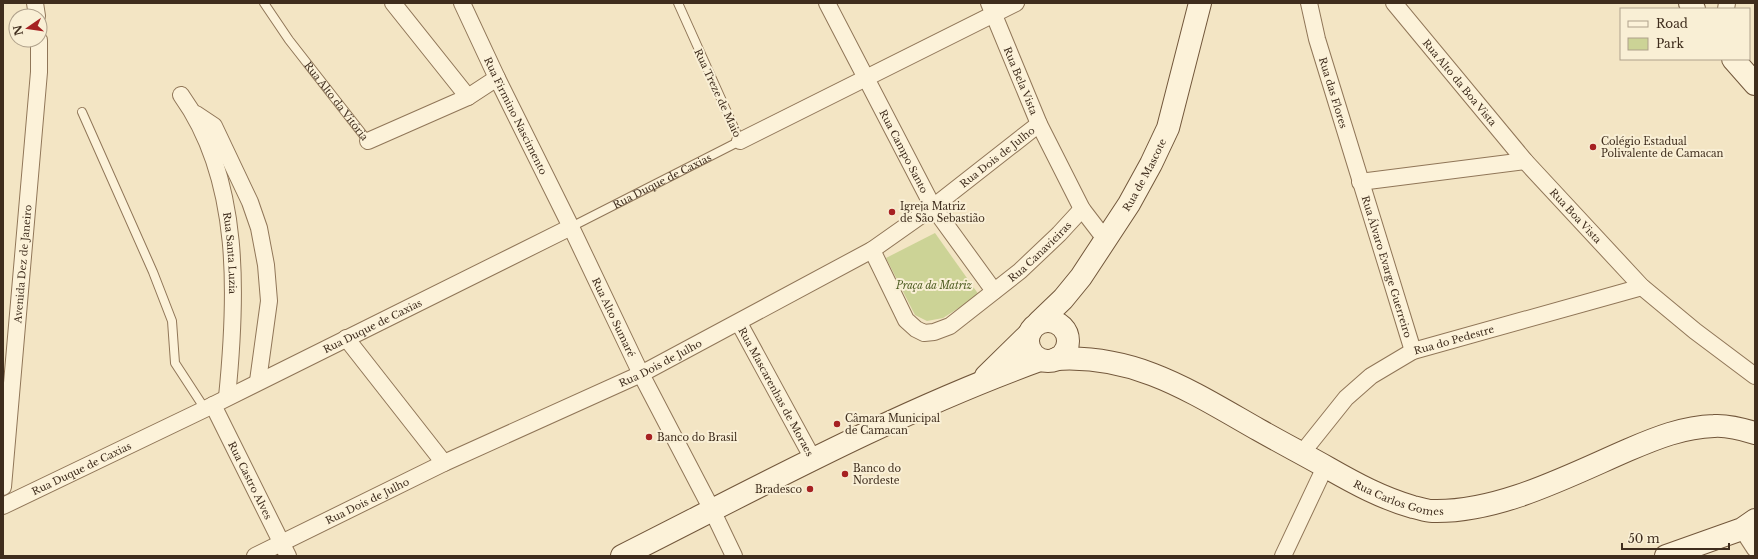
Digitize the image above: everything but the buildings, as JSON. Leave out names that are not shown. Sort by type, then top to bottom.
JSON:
[{"type":"main road","name":"Rua de Mascote","points":[[981,381],[1063,299],[1081,277],[1129,204],[1168,128],[1200,3]]},
{"type":"main road","points":[[1734,60],[1755,84]]},
{"type":"main road","points":[[1047,321],[1054,322],[1061,326],[1066,332],[1068,340],[1062,355],[1048,360],[1034,356],[1029,349],[1027,342],[1034,328],[1047,321]]},
{"type":"main road","name":"Rua Carlos Gomes","points":[[981,381],[1048,360],[1076,358],[1102,361],[1162,377],[1191,390],[1326,467],[1389,500],[1430,511],[1467,509],[1513,498],[1647,441],[1682,429],[1715,426],[1736,428],[1755,433]]},
{"type":"main road","points":[[622,556],[813,459],[981,381]]},
{"type":"main road","points":[[1666,556],[1748,524]]},
{"type":"street","points":[[394,3],[468,97]]},
{"type":"street","name":"Rua Firmino Nascimento","points":[[462,3],[497,78],[571,227]]},
{"type":"street","name":"Rua Campo Santo","points":[[827,3],[933,207],[994,291]]},
{"type":"street","name":"Rua Treze de Maio","points":[[740,141],[867,78],[991,9],[1016,3]]},
{"type":"street","name":"Rua das Flores","points":[[1310,3],[1317,39],[1360,182]]},
{"type":"street","name":"Rua Alto da Boa Vista","points":[[1394,3],[1524,162]]},
{"type":"street","name":"Rua Bela Vista","points":[[991,9],[1039,124],[1082,209],[1105,239]]},
{"type":"street","name":"Avenida Dez de Janeiro","points":[[3,487],[39,72],[39,48]]},
{"type":"street","name":"Rua Alto da Vitória","points":[[368,141],[468,97],[497,78]]},
{"type":"street","name":"Rua Santa Luzia","points":[[181,95],[195,113],[211,148],[226,212],[232,250],[233,334],[215,404]]},
{"type":"street","name":"Rua Santa Luzia","points":[[195,113],[214,126],[250,202],[259,228],[266,265],[268,301],[258,381]]},
{"type":"street","name":"Rua Dois de Julho","points":[[255,556],[284,549],[444,463],[641,374],[740,323],[872,250],[933,207],[1039,124]]},
{"type":"street","points":[[1360,182],[1524,162]]},
{"type":"street","name":"Rua Boa Vista","points":[[1524,162],[1642,287],[1695,331],[1755,376]]},
{"type":"street","name":"Rua Álvaro Evarge Guerreiro","points":[[1360,182],[1413,351]]},
{"type":"street","name":"Rua Canavieiras","points":[[994,291],[1020,271],[1060,234],[1082,209]]},
{"type":"street","name":"Rua Duque de Caxias","points":[[3,506],[215,404],[258,381],[571,227]]},
{"type":"street","name":"Rua Alto Sumaré","points":[[571,227],[641,374],[712,510],[734,556]]},
{"type":"street","points":[[872,250],[906,320],[916,329],[924,333],[934,332],[950,326],[994,291]]},
{"type":"street","name":"Rua do Pedestre","points":[[1302,453],[1351,394],[1371,376],[1413,351],[1642,287]]},
{"type":"street","name":"Rua Mascarenhas de Moraes","points":[[740,323],[813,459]]},
{"type":"street","points":[[346,338],[444,463]]},
{"type":"street","name":"Rua Castro Alves","points":[[215,404],[284,549]]},
{"type":"street","points":[[1283,556],[1326,467]]},
{"type":"street","points":[[1748,524],[1755,549]]},
{"type":"lane","name":"Rua Alto da Vitória","points":[[264,3],[288,40],[368,141]]},
{"type":"lane","name":"Rua Treze de Maio","points":[[678,3],[740,141]]},
{"type":"lane","points":[[82,112],[153,272],[172,320],[175,363],[215,404]]},
{"type":"lane","name":"Rua Duque de Caxias","points":[[571,227],[740,141]]},
{"type":"green space","name":"Praça da Matriz","points":[[935,233],[979,295],[943,318],[927,321],[915,315],[886,258]]},
{"type":"place","name":"Colégio Estadual Polivalente de Camacan","points":[[1593,147]]},
{"type":"place","name":"Igreja Matriz de São Sebastião","points":[[892,212]]},
{"type":"place","name":"Câmara Municipal de Camacan","points":[[837,424]]},
{"type":"place","name":"Banco do Brasil","points":[[649,437]]},
{"type":"place","name":"Banco do Nordeste","points":[[845,474]]},
{"type":"place","name":"Bradesco","points":[[810,489]]}]
